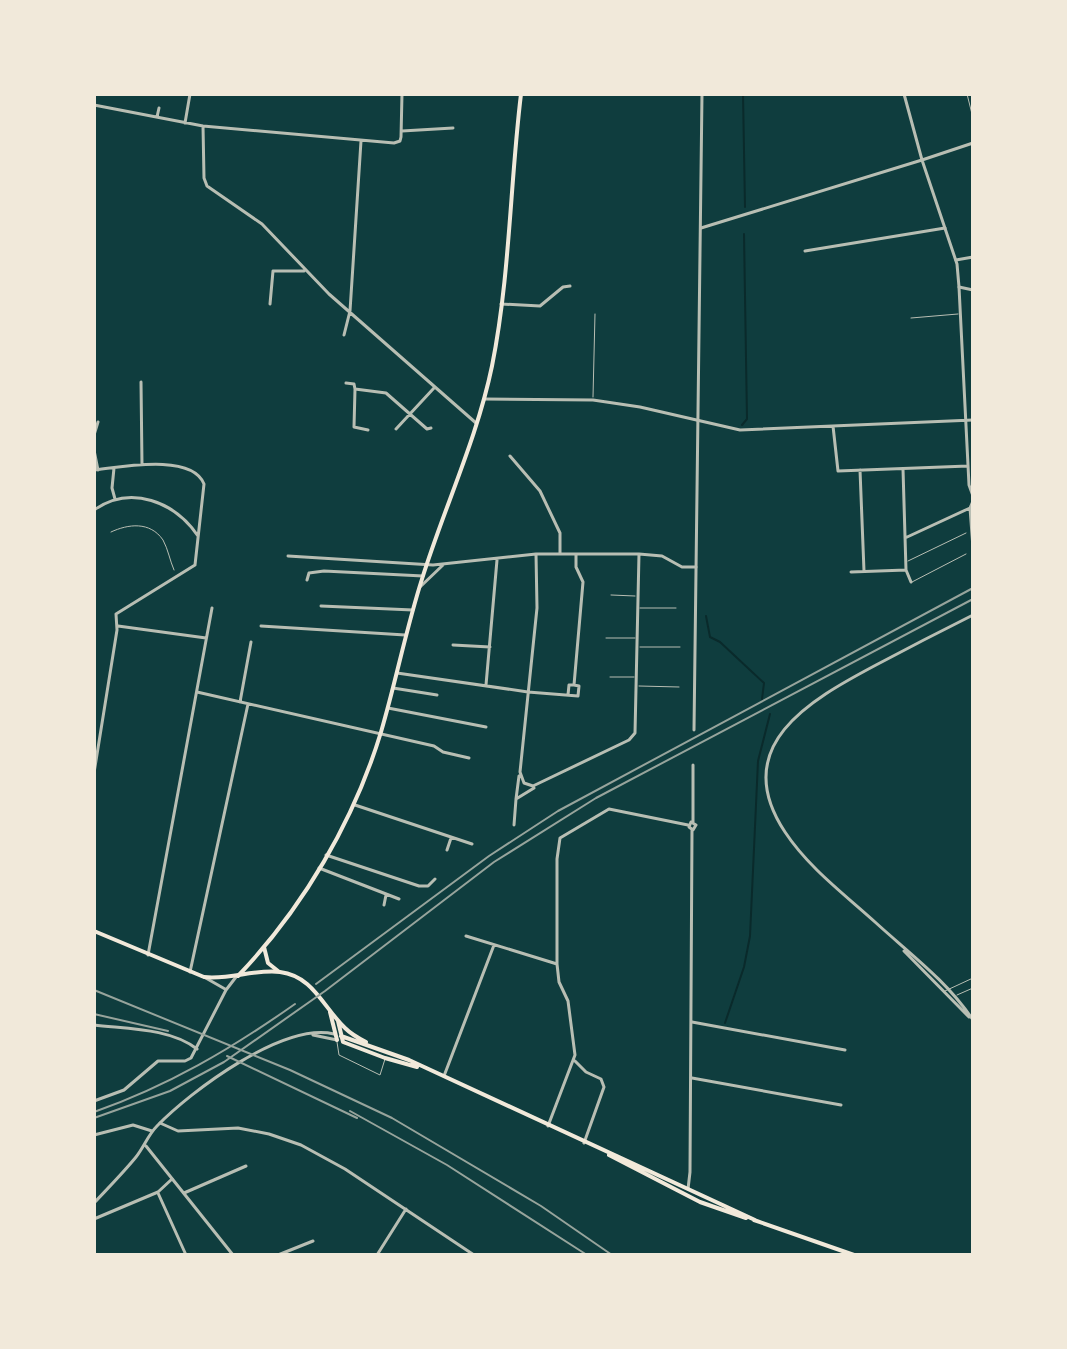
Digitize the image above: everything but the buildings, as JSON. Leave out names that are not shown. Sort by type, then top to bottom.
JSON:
[{"type":"main road","points":[[237,976],[290,915],[319,868],[351,804],[380,734],[423,576],[484,399],[501,304],[521,94]]},
{"type":"main road","points":[[94,931],[204,977],[222,979],[280,972]]},
{"type":"main road","points":[[264,947],[268,963],[311,986],[335,1019],[350,1033],[386,1055]]},
{"type":"main road","points":[[335,1019],[340,1038]]},
{"type":"main road","points":[[340,1038],[375,1048]]},
{"type":"main road","points":[[340,1038],[444,1077],[687,1192],[708,1206],[854,1255]]},
{"type":"street","points":[[185,123],[190,94]]},
{"type":"street","points":[[94,105],[203,126],[397,143],[402,131],[402,94]]},
{"type":"street","points":[[694,730],[702,94]]},
{"type":"street","points":[[904,94],[922,160],[956,260],[969,488],[973,499],[970,508],[973,548]]},
{"type":"street","points":[[157,117],[159,108]]},
{"type":"street","points":[[203,126],[204,178],[207,186],[271,232],[305,271],[476,423]]},
{"type":"street","points":[[402,131],[453,128]]},
{"type":"street","points":[[344,335],[350,311],[361,141]]},
{"type":"street","points":[[701,228],[973,143]]},
{"type":"street","points":[[805,251],[945,228]]},
{"type":"street","points":[[956,260],[973,257]]},
{"type":"street","points":[[270,304],[273,271],[305,271]]},
{"type":"street","points":[[501,304],[540,306],[563,287],[570,286]]},
{"type":"street","points":[[959,287],[973,290]]},
{"type":"street","points":[[141,382],[142,465]]},
{"type":"street","points":[[346,383],[354,384],[355,389],[354,427],[368,430]]},
{"type":"street","points":[[396,429],[435,387]]},
{"type":"street","points":[[355,389],[386,393],[427,429],[431,428]]},
{"type":"street","points":[[484,399],[593,400],[740,430],[973,420]]},
{"type":"street","points":[[94,435],[98,422]]},
{"type":"street","points":[[833,426],[836,470],[968,466]]},
{"type":"street","points":[[94,450],[96,470],[142,465],[190,468],[201,476],[204,490],[195,565],[118,611],[94,773]]},
{"type":"street","points":[[510,456],[540,491],[560,533],[560,554]]},
{"type":"street","points":[[114,468],[112,488],[115,499]]},
{"type":"street","points":[[903,469],[906,570],[911,582]]},
{"type":"street","points":[[860,470],[864,571]]},
{"type":"street","points":[[94,510],[115,499],[140,497],[164,505],[183,517],[198,536]]},
{"type":"street","points":[[905,538],[970,508]]},
{"type":"street","points":[[288,556],[443,564],[536,554],[639,554],[662,556],[682,567],[696,567]]},
{"type":"street","points":[[514,825],[537,608],[536,554]]},
{"type":"street","points":[[574,685],[583,582],[576,567],[576,554]]},
{"type":"street","points":[[516,799],[574,764],[633,738],[636,731],[639,554]]},
{"type":"street","points":[[486,685],[497,560]]},
{"type":"street","points":[[420,587],[443,564]]},
{"type":"street","points":[[851,572],[906,570]]},
{"type":"street","points":[[307,580],[309,573],[324,571],[423,576]]},
{"type":"street","points":[[321,606],[413,610]]},
{"type":"street","points":[[148,955],[212,608]]},
{"type":"street","points":[[973,615],[843,682],[806,706],[779,735],[766,776],[768,795],[794,845],[949,989],[973,1021]]},
{"type":"street","points":[[117,625],[206,638]]},
{"type":"street","points":[[261,626],[407,635]]},
{"type":"street","points":[[240,702],[251,642]]},
{"type":"street","points":[[453,645],[490,647]]},
{"type":"street","points":[[397,673],[528,692],[578,696],[579,686],[569,685],[568,695]]},
{"type":"street","points":[[393,688],[437,695]]},
{"type":"street","points":[[197,691],[434,746],[443,752],[469,758]]},
{"type":"street","points":[[190,972],[248,704]]},
{"type":"street","points":[[388,708],[486,727]]},
{"type":"street","points":[[94,730],[101,731]]},
{"type":"street","points":[[687,1192],[692,1078],[693,765]]},
{"type":"street","points":[[520,772],[524,783],[537,786]]},
{"type":"street","points":[[351,804],[472,844]]},
{"type":"street","points":[[548,1126],[574,1060],[568,1001],[559,982],[557,964],[557,859],[560,838],[609,809],[691,826]]},
{"type":"street","points":[[447,850],[451,837]]},
{"type":"street","points":[[326,855],[419,886],[428,886],[435,879]]},
{"type":"street","points":[[319,868],[399,899]]},
{"type":"street","points":[[384,905],[386,895]]},
{"type":"street","points":[[466,936],[557,964]]},
{"type":"street","points":[[444,1077],[494,945]]},
{"type":"street","points":[[900,945],[973,1021]]},
{"type":"street","points":[[95,1099],[124,1090],[158,1061],[185,1061],[191,1058],[226,990],[237,976]]},
{"type":"street","points":[[204,977],[226,990]]},
{"type":"street","points":[[94,1203],[135,1158],[160,1123],[202,1089],[265,1047],[283,1039],[328,1029],[335,1019]]},
{"type":"street","points":[[692,1022],[845,1050]]},
{"type":"street","points":[[94,1025],[152,1032],[197,1049]]},
{"type":"street","points":[[318,1032],[340,1038]]},
{"type":"street","points":[[306,1034],[340,1038]]},
{"type":"street","points":[[574,1060],[586,1072],[601,1079],[604,1087],[584,1143]]},
{"type":"street","points":[[692,1078],[841,1105]]},
{"type":"street","points":[[160,1123],[178,1131],[238,1128],[301,1145],[345,1169],[474,1255]]},
{"type":"street","points":[[94,1135],[133,1125],[152,1132]]},
{"type":"street","points":[[145,1144],[233,1255]]},
{"type":"street","points":[[184,1193],[246,1166]]},
{"type":"street","points":[[94,1219],[158,1192],[172,1179]]},
{"type":"street","points":[[158,1192],[186,1255]]},
{"type":"street","points":[[377,1255],[406,1209]]},
{"type":"street","points":[[278,1255],[313,1241]]},
{"type":"street","points":[[832,1255],[834,1248]]},
{"type":"lane","points":[[967,94],[973,118]]},
{"type":"lane","points":[[593,400],[595,314]]},
{"type":"lane","points":[[911,318],[961,314]]},
{"type":"lane","points":[[111,532],[128,525],[140,525],[154,531],[162,539],[174,570]]},
{"type":"lane","points":[[906,561],[966,533]]},
{"type":"lane","points":[[911,582],[966,554]]},
{"type":"lane","points":[[611,595],[637,596]]},
{"type":"lane","points":[[637,608],[676,608]]},
{"type":"lane","points":[[606,638],[637,638]]},
{"type":"lane","points":[[637,647],[680,647]]},
{"type":"lane","points":[[610,677],[636,677]]},
{"type":"lane","points":[[636,686],[679,687]]},
{"type":"lane","points":[[943,992],[973,978]]},
{"type":"lane","points":[[949,999],[973,988]]},
{"type":"lane","points":[[340,1038],[339,1055],[380,1075],[386,1055]]},
{"type":"waterway","points":[[743,94],[745,207]]},
{"type":"waterway","points":[[742,425],[747,419],[744,234]]},
{"type":"waterway","points":[[706,616],[710,637],[720,642],[764,683],[762,699]]},
{"type":"waterway","points":[[725,1023],[744,967],[750,936],[758,761],[770,714]]},
{"type":"tram line","points":[[316,984],[489,856],[558,811],[973,588]]},
{"type":"tram line","points":[[94,1112],[198,1065],[295,1004]]},
{"type":"railway","points":[[94,1118],[170,1091],[224,1062],[325,991],[494,862],[596,798],[973,599]]},
{"type":"railway","points":[[94,990],[290,1070],[392,1118],[541,1206],[612,1255]]},
{"type":"railway","points":[[94,1014],[168,1031]]},
{"type":"railway","points":[[227,1056],[357,1118]]},
{"type":"railway","points":[[350,1111],[447,1165],[587,1255]]}]
